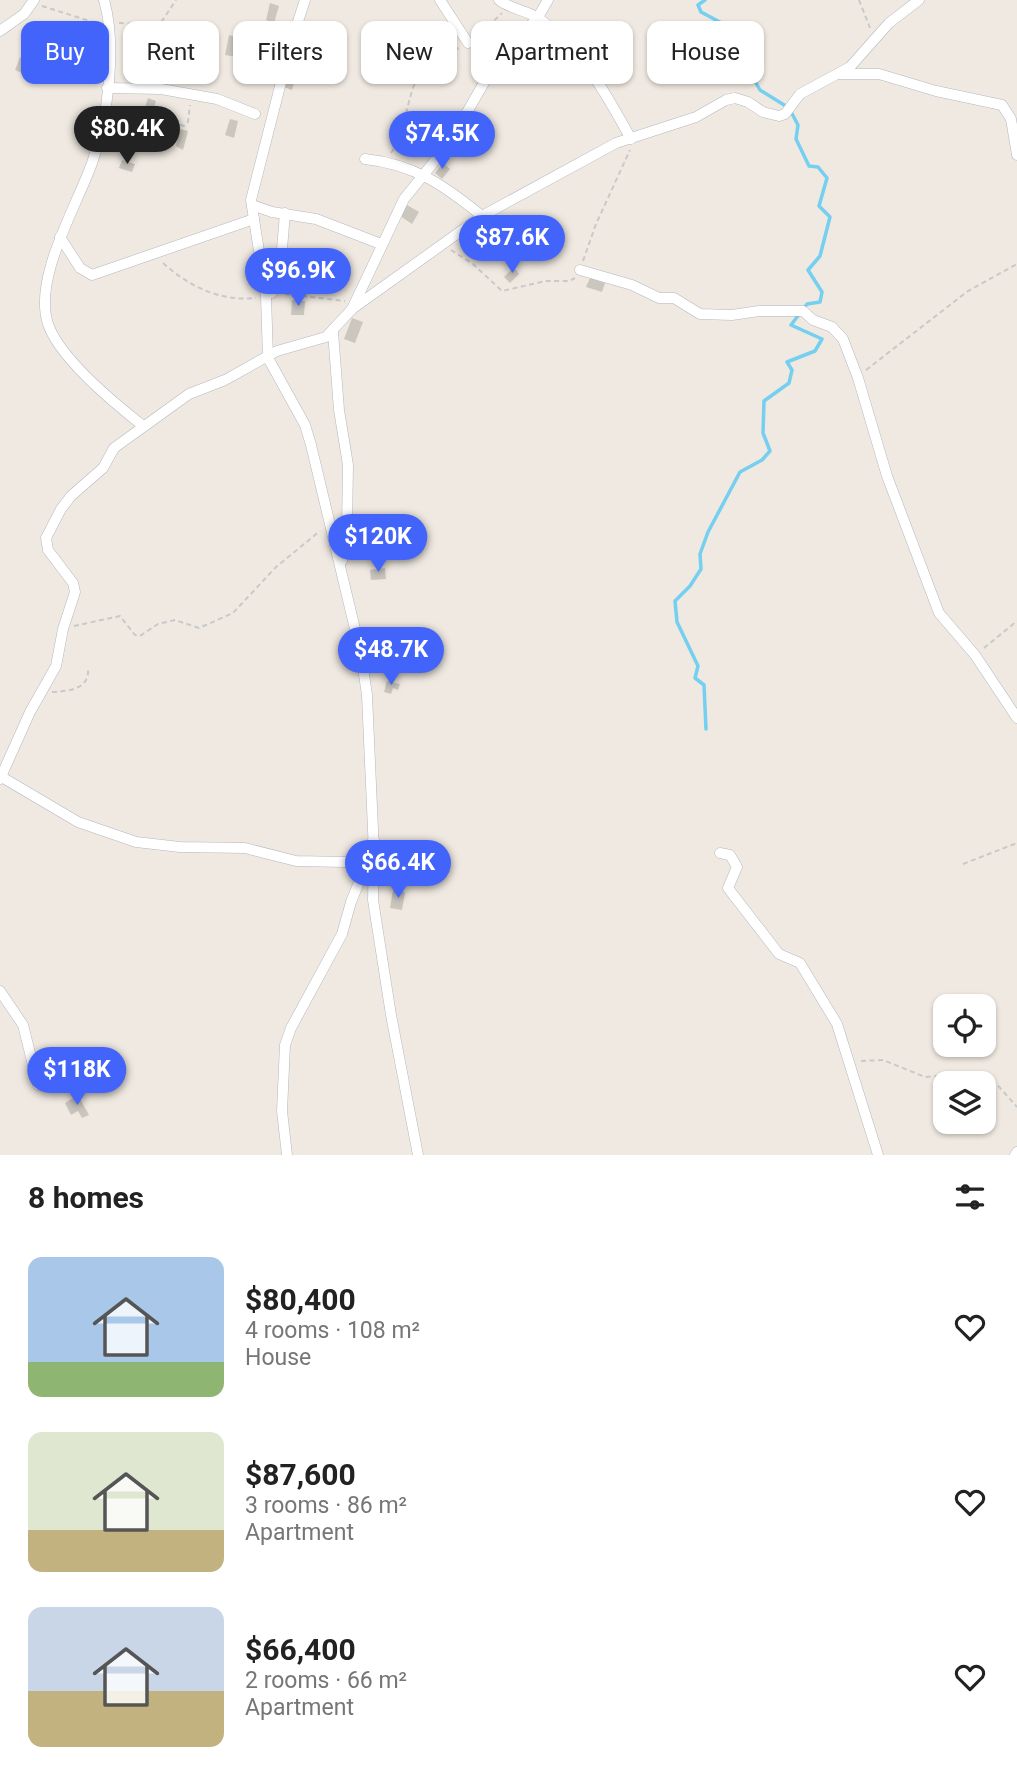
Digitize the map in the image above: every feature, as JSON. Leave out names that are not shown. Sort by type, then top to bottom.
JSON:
[{"type":"street","points":[[0,31],[24,14],[34,0]]},
{"type":"street","points":[[104,0],[110,47],[107,88],[96,151],[60,237],[43,300],[49,327],[76,366],[142,425]]},
{"type":"street","points":[[305,0],[291,43],[252,205],[269,295],[268,358],[305,425],[342,571],[368,695],[373,900],[382,965],[418,1155]]},
{"type":"street","points":[[440,0],[468,43]]},
{"type":"street","points":[[373,840],[358,859],[331,863],[296,862],[244,848],[180,847],[136,842],[78,822],[0,777],[60,657],[63,629],[75,592],[73,583],[48,550],[46,538],[71,496],[103,468],[114,448],[142,425],[159,417],[189,394],[225,380],[277,351],[318,341],[333,332],[353,305],[380,244],[404,199],[450,142],[493,66],[537,17],[548,0]]},
{"type":"street","points":[[353,305],[482,216],[594,153],[696,117],[726,100],[735,98],[779,116],[785,114],[800,94],[858,60],[889,23],[919,0]]},
{"type":"street","points":[[502,3],[537,17],[578,55],[631,139]]},
{"type":"street","points":[[838,74],[879,74],[936,92],[1002,105],[1011,119],[1017,155]]},
{"type":"street","points":[[107,88],[151,87],[225,101],[243,112],[255,114]]},
{"type":"street","points":[[365,159],[386,161],[439,182],[482,216]]},
{"type":"street","points":[[252,205],[272,212],[316,219],[380,244]]},
{"type":"street","points":[[269,295],[280,273],[285,213]]},
{"type":"street","points":[[60,237],[80,268],[92,275],[254,219]]},
{"type":"street","points":[[580,270],[632,285],[659,298],[674,298],[700,314],[732,316],[759,311],[803,311],[813,320],[832,327],[843,339],[858,378],[879,454],[939,613],[975,655],[1017,718]]},
{"type":"street","points":[[333,332],[339,410],[348,465],[347,529],[342,571]]},
{"type":"street","points":[[720,853],[730,855],[737,867],[728,888],[775,950],[782,957],[793,958],[800,963],[838,1024],[878,1155]]},
{"type":"street","points":[[286,1155],[282,1111],[285,1045],[291,1028],[342,934],[351,902],[365,870],[373,864]]},
{"type":"street","points":[[0,991],[23,1025],[37,1085]]},
{"type":"path","points":[[859,0],[876,38]]},
{"type":"path","points":[[386,161],[399,142],[410,95],[422,68],[488,29],[500,16],[502,3]]},
{"type":"path","points":[[156,117],[178,125],[187,125],[191,111],[186,94]]},
{"type":"path","points":[[440,245],[473,264],[502,291],[546,281],[569,281],[580,270],[596,224],[625,166],[631,139]]},
{"type":"path","points":[[154,253],[178,275],[203,289],[240,300],[269,295],[353,305]]},
{"type":"path","points":[[858,378],[885,353],[968,291],[1017,264]]},
{"type":"path","points":[[63,629],[120,616],[135,635],[140,636],[158,624],[175,620],[199,628],[209,625],[233,613],[276,567],[329,523]]},
{"type":"path","points":[[975,655],[1017,621]]},
{"type":"path","points":[[41,693],[74,689],[85,684],[89,678],[88,668]]},
{"type":"path","points":[[963,863],[1017,843]]},
{"type":"path","points":[[850,1063],[878,1059],[918,1076],[951,1075],[972,1080],[987,1077],[994,1081],[1017,1107]]},
{"type":"building","points":[[270,3],[279,6],[275,21],[266,20]]},
{"type":"building","points":[[229,35],[233,36],[233,56],[225,55]]},
{"type":"building","points":[[20,57],[21,57],[21,73],[15,70]]},
{"type":"building","points":[[285,84],[294,84],[292,90],[284,87]]},
{"type":"building","points":[[148,98],[156,101],[151,117],[143,114]]},
{"type":"building","points":[[230,119],[238,121],[234,138],[225,135]]},
{"type":"building","points":[[180,129],[188,131],[183,150],[176,146]]},
{"type":"building","points":[[122,160],[135,164],[132,172],[119,168]]},
{"type":"building","points":[[443,163],[450,169],[442,179],[435,173]]},
{"type":"building","points":[[407,205],[419,212],[412,224],[400,216]]},
{"type":"building","points":[[514,267],[519,274],[510,283],[504,277]]},
{"type":"building","points":[[590,278],[605,283],[602,292],[586,287]]},
{"type":"building","points":[[292,300],[305,301],[304,315],[291,315]]},
{"type":"building","points":[[352,318],[363,322],[355,343],[344,339]]},
{"type":"building","points":[[385,568],[386,579],[371,580],[370,570]]},
{"type":"building","points":[[387,681],[400,684],[398,690],[393,688],[391,694],[384,692]]},
{"type":"building","points":[[393,890],[405,892],[402,910],[390,908]]},
{"type":"building","points":[[78,1095],[89,1115],[82,1118],[78,1111],[71,1115],[65,1103]]},
{"type":"waterway","points":[[705,0],[698,5],[701,12],[731,28],[738,38],[736,48],[760,90],[789,108],[798,125],[796,139],[809,166],[818,167],[827,178],[819,206],[830,217],[820,256],[808,270],[822,292],[820,302],[807,304],[791,325],[822,339],[815,351],[787,362],[792,370],[789,383],[764,401],[763,433],[770,451],[762,460],[740,472],[708,532],[700,554],[701,569],[690,586],[675,601],[677,622],[698,666],[695,678],[704,685],[706,729]]}]
